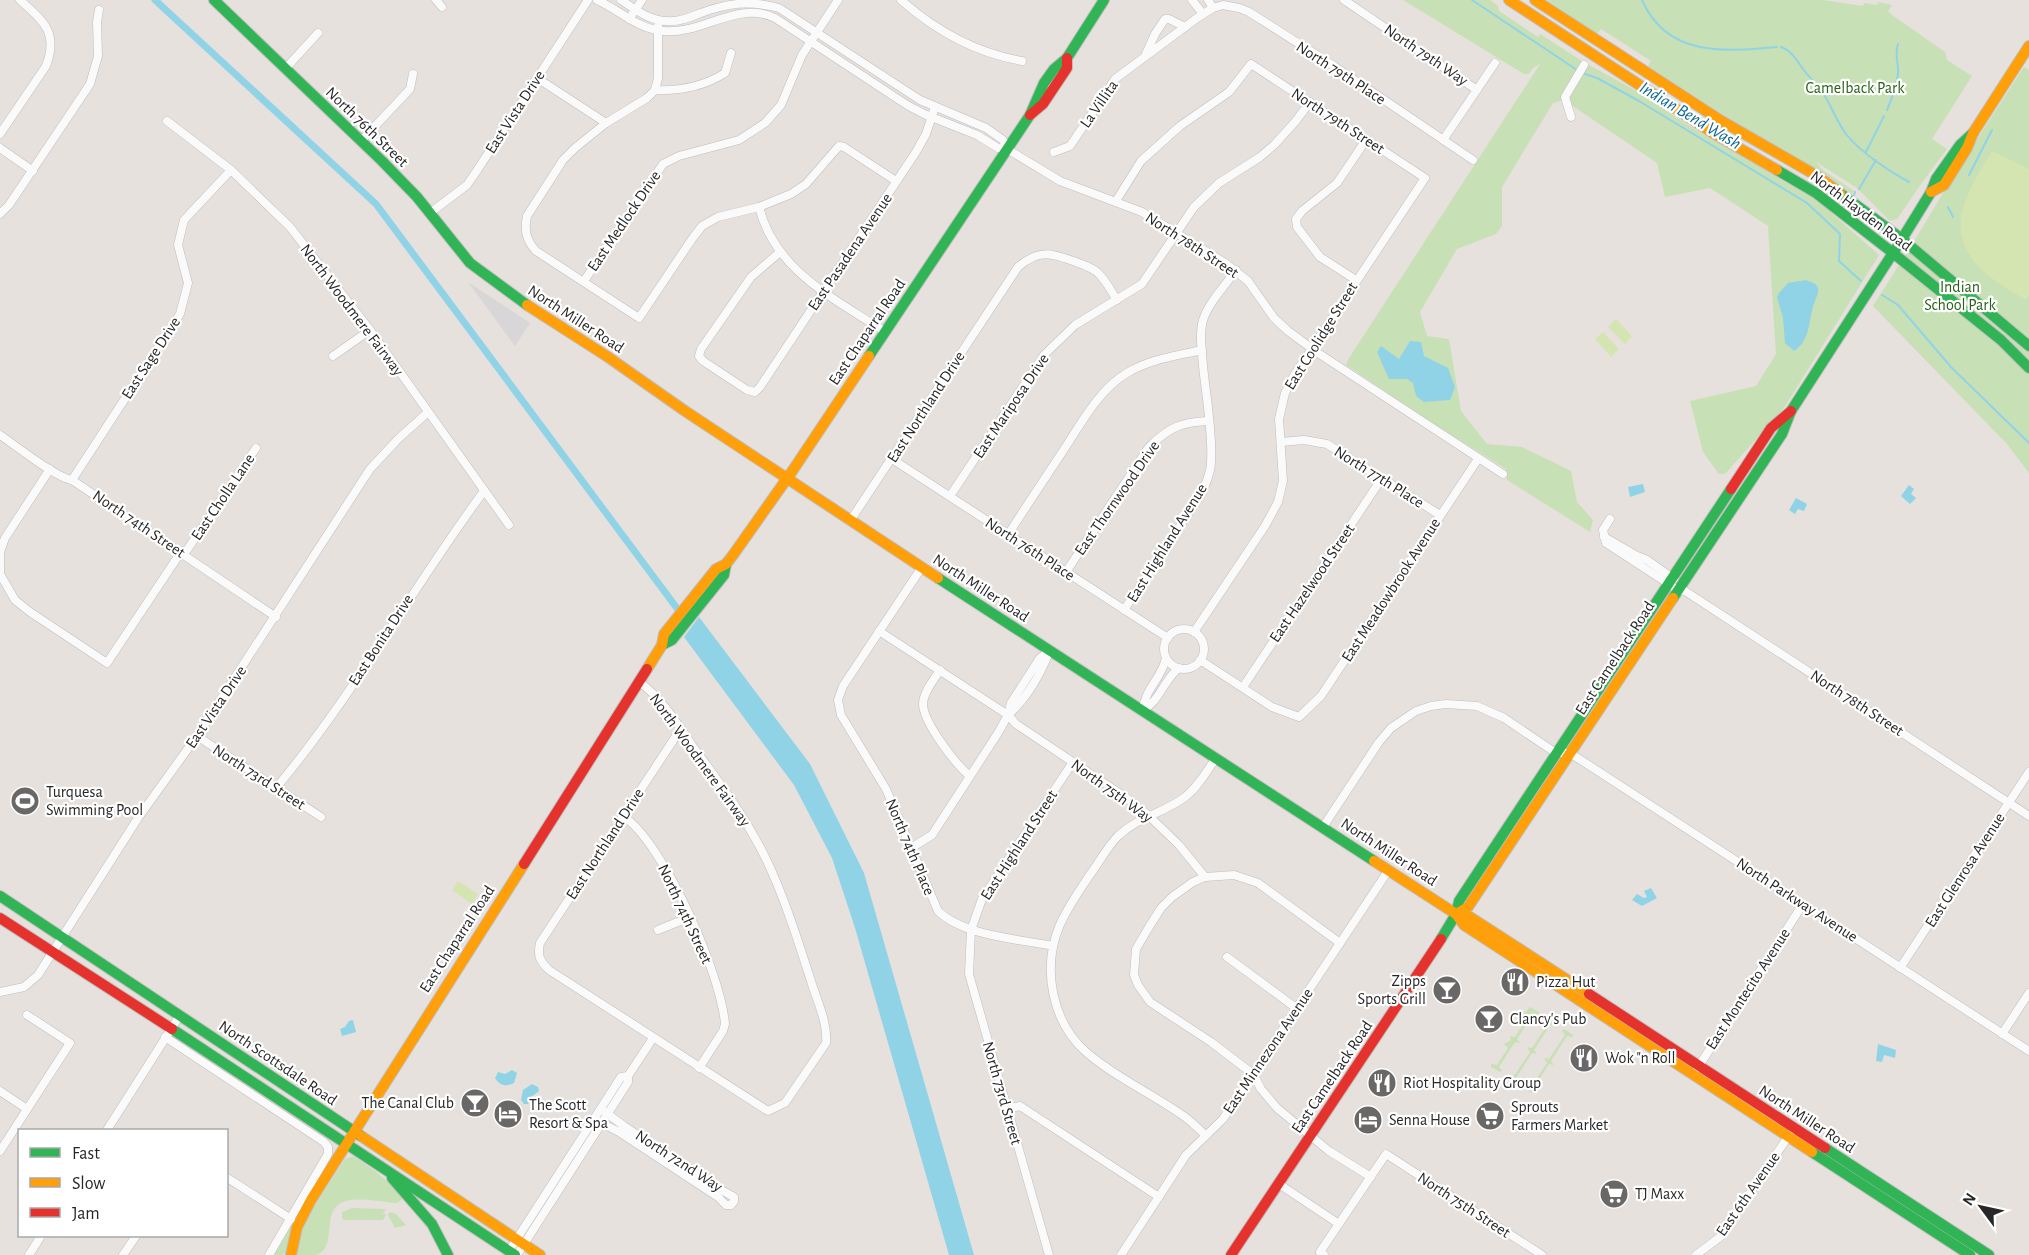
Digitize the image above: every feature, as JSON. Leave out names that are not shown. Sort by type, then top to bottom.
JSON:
[{"type":"main road","name":"North 76th Street","points":[[213,0],[404,183],[462,255],[492,281]]},
{"type":"main road","name":"East Chaparral Road","points":[[291,1255],[293,1239],[303,1213],[662,645],[672,640],[672,630],[692,606],[716,569],[726,564],[787,479],[1030,115],[1034,98],[1058,63],[1067,58],[1104,0]]},
{"type":"main road","name":"North Hayden Road","points":[[1509,0],[1713,133],[1816,193],[2001,340],[2029,368]]},
{"type":"main road","name":"North Hayden Road","points":[[1535,0],[1720,120],[1819,177],[1902,239],[2029,346]]},
{"type":"main road","name":"East Camelback Road","points":[[1564,753],[1625,670],[1771,428],[1791,411],[1931,192],[1944,185],[1967,148],[1973,133],[2029,46]]},
{"type":"main road","name":"North Miller Road","points":[[492,281],[850,521],[1456,914],[1464,925],[1989,1255]]},
{"type":"main road","name":"East Camelback Road","points":[[1231,1255],[1456,914],[1468,907],[1564,753],[1617,661],[1677,585]]},
{"type":"main road","points":[[1617,661],[1625,670]]},
{"type":"main road","name":"North Scottsdale Road","points":[[0,896],[540,1255]]},
{"type":"main road","name":"North Scottsdale Road","points":[[0,918],[168,1032],[346,1143],[514,1254]]},
{"type":"main road","name":"North Miller Road","points":[[1791,1132],[1970,1255]]},
{"type":"main road","points":[[388,1171],[395,1183],[425,1212],[448,1255]]},
{"type":"street","points":[[0,134],[46,66],[50,55],[51,39],[45,23],[20,0]]},
{"type":"street","points":[[436,0],[442,7]]},
{"type":"street","name":"East Vista Drive","points":[[430,213],[467,184],[588,0]]},
{"type":"street","name":"North 78th Street","points":[[597,0],[642,27],[657,31],[682,31],[739,13],[758,12],[775,18],[907,105],[977,135],[998,148],[1007,149],[1060,181],[1142,212],[1178,232],[1236,270],[1248,281],[1274,318],[1312,349],[1503,474]]},
{"type":"street","points":[[621,0],[644,15],[659,20],[657,31],[658,78],[655,90],[647,98],[606,123],[563,160],[527,216],[526,236],[536,251],[639,318],[702,226],[718,217],[759,207],[791,194],[806,184],[839,146],[896,181]]},
{"type":"street","points":[[630,19],[642,0]]},
{"type":"street","name":"East Medlock Drive","points":[[584,281],[663,164],[679,156],[739,140],[765,123],[781,105],[796,66],[838,0]]},
{"type":"street","points":[[901,0],[916,14],[951,37],[1010,59],[1023,61]]},
{"type":"street","points":[[1192,0],[1203,15]]},
{"type":"street","points":[[1208,0],[1213,8]]},
{"type":"street","name":"North 79th Way","points":[[1344,0],[1477,90]]},
{"type":"street","name":"North 78th Street","points":[[659,20],[677,20],[723,4],[751,1],[766,3],[779,8],[920,100],[986,128],[1003,140],[1007,149]]},
{"type":"street","name":"North 79th Place","points":[[1213,8],[1231,5],[1249,12],[1334,66],[1473,160]]},
{"type":"street","name":"La Villita","points":[[1054,152],[1070,146],[1115,79],[1213,8]]},
{"type":"street","points":[[0,214],[33,171],[86,92],[94,75],[98,56],[99,10]]},
{"type":"street","name":"La Villita","points":[[1146,55],[1155,34],[1165,20],[1169,19],[1185,27]]},
{"type":"street","points":[[285,69],[318,33]]},
{"type":"street","points":[[655,90],[672,91],[713,81],[725,73],[731,53]]},
{"type":"street","points":[[1443,140],[1495,63]]},
{"type":"street","name":"North 79th Street","points":[[1116,201],[1141,161],[1180,126],[1229,92],[1251,64],[1425,178]]},
{"type":"street","points":[[1571,117],[1565,97],[1584,65]]},
{"type":"street","points":[[361,141],[410,88],[413,74]]},
{"type":"street","points":[[537,78],[606,123]]},
{"type":"street","name":"East Mariposa Drive","points":[[950,496],[1044,355],[1075,325],[1142,284],[1194,207],[1219,183],[1260,157],[1274,145],[1310,102]]},
{"type":"street","name":"East Pasadena Avenue","points":[[780,252],[759,268],[747,282],[701,349],[699,356],[747,390],[755,392],[921,143],[935,107]]},
{"type":"street","name":"North Woodmere Fairway","points":[[167,121],[231,170],[290,227],[370,330],[509,525]]},
{"type":"street","points":[[1356,280],[1320,257],[1297,227],[1296,219],[1302,211],[1337,183],[1366,140]]},
{"type":"street","points":[[0,148],[33,171]]},
{"type":"street","name":"East Sage Drive","points":[[72,480],[180,314],[188,283],[178,245],[184,220],[231,170]]},
{"type":"street","name":"East Coolidge Street","points":[[1194,632],[1274,512],[1283,481],[1279,419],[1285,393],[1293,377],[1425,178]]},
{"type":"street","points":[[759,207],[764,225],[780,252],[796,271],[885,332]]},
{"type":"street","name":"East Northland Drive","points":[[850,521],[1018,267],[1026,260],[1033,256],[1049,254],[1096,271],[1117,300]]},
{"type":"street","name":"East Highland Avenue","points":[[1124,610],[1202,492],[1211,463],[1201,329],[1204,319],[1236,270]]},
{"type":"street","points":[[333,356],[370,330]]},
{"type":"street","points":[[1008,535],[1089,411],[1113,384],[1127,373],[1160,358],[1202,350]]},
{"type":"street","name":"East Vista Drive","points":[[0,992],[24,987],[38,975],[138,818],[197,736],[276,617],[370,469],[399,438],[428,413]]},
{"type":"street","name":"East Thornwood Drive","points":[[1066,572],[1149,447],[1159,436],[1174,426],[1208,421]]},
{"type":"street","name":"North 74th Street","points":[[0,435],[50,469],[72,480],[276,617]]},
{"type":"street","name":"North 77th Place","points":[[1281,442],[1304,440],[1327,444],[1440,515]]},
{"type":"street","name":"East Cholla Lane","points":[[0,573],[15,600],[107,663],[181,552],[188,550],[256,448]]},
{"type":"street","name":"North 76th Place","points":[[892,459],[1168,638]]},
{"type":"street","name":"East Meadowbrook Avenue","points":[[1243,687],[1272,707],[1299,717],[1321,696],[1478,459]]},
{"type":"street","points":[[0,573],[0,552],[5,538],[50,469]]},
{"type":"street","name":"East Hazelwood Street","points":[[1243,687],[1382,478]]},
{"type":"street","name":"East Bonita Drive","points":[[276,788],[335,711],[444,544],[484,490]]},
{"type":"street","name":"North 78th Street","points":[[1610,519],[1603,530],[1604,537],[1647,560],[1677,585],[2029,816]]},
{"type":"street","points":[[879,631],[922,567]]},
{"type":"street","points":[[1183,629],[1194,632],[1202,642],[1203,654],[1200,660],[1190,668],[1179,668],[1172,665],[1164,649],[1168,638],[1183,629]]},
{"type":"street","name":"North 75th Way","points":[[879,631],[1008,715],[1016,724],[1148,815],[1179,845],[1205,877]]},
{"type":"street","name":"North 74th Place","points":[[879,631],[843,686],[838,700],[841,715],[886,789],[938,911],[949,921],[971,930],[1053,946]]},
{"type":"street","points":[[911,848],[932,835],[1008,715],[1018,706],[1029,690],[1050,650]]},
{"type":"street","points":[[1167,658],[1163,669],[1143,700],[1143,710],[1151,706],[1179,668]]},
{"type":"street","points":[[1200,660],[1243,687]]},
{"type":"street","points":[[940,670],[927,690],[923,702],[924,713],[952,759],[970,776]]},
{"type":"street","name":"North Woodmere Fairway","points":[[639,682],[651,690],[730,797],[767,861],[802,952],[827,1034],[826,1043],[785,1103],[768,1111],[699,1068]]},
{"type":"street","points":[[1323,827],[1390,728],[1416,711],[1431,706],[1459,704],[1492,711],[1564,753]]},
{"type":"street","name":"East Northland Drive","points":[[653,1038],[549,970],[540,962],[538,953],[540,943],[682,730]]},
{"type":"street","name":"North 73rd Street","points":[[197,736],[321,817]]},
{"type":"street","name":"North Parkway Avenue","points":[[1564,753],[1803,904],[2029,1051]]},
{"type":"street","points":[[1205,1135],[1185,1117],[1107,1068],[1085,1051],[1071,1035],[1054,999],[1051,981],[1053,946],[1067,909],[1117,837],[1131,825],[1185,796],[1216,758]]},
{"type":"street","name":"East Highland Street","points":[[971,930],[986,894],[1073,762]]},
{"type":"street","name":"East Glenrosa Avenue","points":[[1900,968],[2029,772]]},
{"type":"street","name":"North 74th Street","points":[[623,816],[638,828],[658,855],[690,917],[708,959],[725,1024],[699,1068]]},
{"type":"street","name":"East Minnezona Avenue","points":[[1120,1255],[1186,1155],[1222,1119],[1388,871]]},
{"type":"street","points":[[1322,1254],[1339,1224],[1371,1178],[1329,1151],[1277,1108],[1261,1089],[1253,1074],[1211,1042],[1150,1002],[1143,994],[1134,975],[1136,949],[1161,908],[1193,882],[1205,877],[1234,875],[1258,883],[1340,943]]},
{"type":"street","name":"East Montecito Avenue","points":[[1696,1070],[1803,904]]},
{"type":"street","points":[[658,930],[690,917]]},
{"type":"street","name":"North 73rd Street","points":[[971,930],[969,974],[1049,1255]]},
{"type":"street","points":[[1227,957],[1296,1008]]},
{"type":"street","points":[[2002,1034],[2029,993]]},
{"type":"street","points":[[0,1151],[70,1043],[27,1015]]},
{"type":"street","points":[[108,1129],[180,1015]]},
{"type":"street","points":[[168,1032],[324,1142],[327,1147],[328,1154],[269,1255]]},
{"type":"street","points":[[514,1254],[605,1111],[621,1077],[628,1076],[653,1038],[699,1068]]},
{"type":"street","points":[[0,1092],[27,1109]]},
{"type":"street","points":[[1007,1109],[1020,1106],[1159,1197]]},
{"type":"street","name":"North 72nd Way","points":[[598,1121],[619,1132],[672,1162],[723,1191],[731,1194],[734,1201],[726,1205],[718,1197],[672,1162],[624,1126],[605,1111]]},
{"type":"street","name":"East 6th Avenue","points":[[1696,1255],[1720,1237],[1791,1132]]},
{"type":"street","name":"North 75th Street","points":[[1371,1178],[1386,1154],[1542,1255]]},
{"type":"street","points":[[228,1178],[291,1219]]},
{"type":"street","points":[[1279,1184],[1339,1224]]},
{"type":"street","points":[[29,1255],[40,1237]]},
{"type":"street","points":[[123,1255],[135,1237]]},
{"type":"shaded area","points":[[468,282],[530,323],[515,346]]},
{"type":"green space","points":[[1403,0],[1490,0],[1498,6],[1499,11],[1538,37],[1540,34],[1585,63],[1633,89],[1696,130],[1818,201],[1879,255],[1784,408],[1725,474],[1719,474],[1703,452],[1690,401],[1756,386],[1776,354],[1768,226],[1710,188],[1665,197],[1657,163],[1564,100],[1553,103],[1502,187],[1502,226],[1496,234],[1457,249],[1420,312],[1427,336],[1449,339],[1461,411],[1487,444],[1522,447],[1571,471],[1577,502],[1593,520],[1590,532],[1507,480],[1506,469],[1346,365],[1540,64],[1529,74],[1524,74]]},
{"type":"green space","name":"Camelback Park","points":[[1547,0],[1823,0],[1863,6],[1864,3],[1877,5],[1878,2],[1892,5],[1888,11],[1892,15],[1945,52],[1947,60],[1972,76],[1932,139],[1947,149],[1897,219],[1890,221],[1857,188],[1816,162],[1823,170],[1854,191],[1852,194],[1818,170],[1722,114],[1648,66],[1651,61],[1601,29],[1597,34]]},
{"type":"green space","name":"Indian School Park","points":[[2024,67],[2029,70],[2029,473],[2007,444],[1873,306]]},
{"type":"green space","points":[[1992,151],[2029,169],[2029,295],[2025,300],[1983,271],[1970,256],[1963,241],[1962,211],[1974,181]]},
{"type":"green space","points":[[1616,319],[1632,336],[1625,344],[1608,327]]},
{"type":"green space","points":[[1603,332],[1619,349],[1611,357],[1595,339]]},
{"type":"green space","points":[[458,881],[478,894],[472,904],[452,890]]},
{"type":"green space","points":[[1530,1007],[1539,1012],[1538,1015],[1533,1014],[1517,1039],[1520,1043],[1515,1042],[1499,1067],[1502,1070],[1500,1072],[1491,1067],[1491,1064],[1497,1065],[1508,1048],[1504,1044],[1511,1040],[1510,1036],[1515,1037],[1526,1020],[1522,1016]]},
{"type":"green space","points":[[1547,1018],[1556,1026],[1550,1025],[1534,1050],[1537,1054],[1532,1053],[1516,1078],[1520,1081],[1517,1083],[1508,1078],[1508,1075],[1514,1076],[1530,1052],[1527,1047],[1532,1048],[1548,1024],[1545,1020]]},
{"type":"green space","points":[[1564,1029],[1573,1037],[1567,1036],[1551,1061],[1554,1065],[1549,1064],[1533,1089],[1536,1092],[1534,1094],[1525,1089],[1525,1086],[1531,1087],[1547,1063],[1544,1058],[1549,1059],[1565,1035],[1562,1031]]},
{"type":"green space","points":[[331,1152],[332,1154],[294,1222],[287,1252],[282,1255],[273,1255]]},
{"type":"green space","points":[[353,1156],[375,1171],[405,1197],[397,1203],[358,1199],[338,1205],[333,1212],[329,1237],[323,1251],[316,1255],[297,1255],[301,1230],[305,1221],[345,1159]]},
{"type":"green space","points":[[352,1208],[386,1209],[383,1214],[386,1214],[383,1220],[344,1220],[342,1212]]},
{"type":"green space","points":[[390,1212],[396,1214],[406,1225],[395,1228],[388,1215]]},
{"type":"water","points":[[1806,280],[1816,285],[1818,293],[1806,337],[1794,351],[1785,343],[1783,318],[1777,297],[1788,283]]},
{"type":"water","points":[[1410,341],[1421,342],[1424,356],[1448,368],[1455,387],[1450,400],[1424,402],[1416,396],[1413,383],[1407,379],[1389,379],[1377,352],[1381,346],[1399,359]]},
{"type":"water","points":[[1643,484],[1645,492],[1630,497],[1628,487]]},
{"type":"water","points":[[1909,485],[1914,489],[1911,494],[1916,498],[1910,504],[1901,496]]},
{"type":"water","points":[[1796,498],[1807,504],[1804,511],[1798,509],[1795,514],[1789,510]]},
{"type":"water","points":[[699,617],[810,764],[864,873],[974,1255],[949,1255],[855,928],[832,858],[794,785],[684,637]]},
{"type":"water","name":"Turquesa Swimming Pool","points":[[31,789],[38,794],[36,805],[30,811],[25,805],[15,804],[14,799],[22,794],[23,797],[26,796],[25,790]]},
{"type":"water","points":[[1651,888],[1657,898],[1642,906],[1632,900],[1637,894],[1644,898],[1647,897],[1644,891]]},
{"type":"water","points":[[353,1020],[356,1032],[342,1036],[340,1029]]},
{"type":"water","points":[[1878,1044],[1896,1050],[1895,1058],[1884,1055],[1882,1062],[1876,1061]]},
{"type":"water","points":[[512,1070],[517,1073],[514,1083],[503,1085],[495,1078],[498,1072],[505,1074]]},
{"type":"water","points":[[532,1084],[538,1087],[539,1091],[531,1097],[528,1104],[524,1104],[521,1100],[523,1090]]},
{"type":"waterway","points":[[155,0],[376,204],[682,615]]},
{"type":"waterway","name":"Indian Bend Wash","points":[[1472,0],[1577,70]]},
{"type":"waterway","points":[[1642,0],[1653,19],[1666,32],[1699,47],[1737,50],[1777,47]]},
{"type":"waterway","points":[[1887,110],[1897,78],[1898,44]]},
{"type":"waterway","points":[[1781,47],[1792,54],[1819,88],[1842,129],[1852,141],[1876,161],[1909,182]]},
{"type":"waterway","name":"Indian Bend Wash","points":[[1582,73],[1597,78],[1639,101],[1807,203],[1840,234],[1839,261],[1861,281]]},
{"type":"waterway","points":[[1866,152],[1884,116]]},
{"type":"waterway","points":[[1969,175],[1992,130]]},
{"type":"waterway","points":[[1859,189],[1876,160]]},
{"type":"waterway","points":[[1948,207],[1953,217]]},
{"type":"waterway","name":"Indian Bend Wash","points":[[1882,295],[1898,305],[1951,367],[2029,443]]},
{"type":"traffic: fast","points":[[214,0],[382,161],[417,197],[470,263],[527,305]]},
{"type":"traffic: fast","points":[[869,356],[1030,115],[1044,83],[1054,69],[1067,58],[1104,0]]},
{"type":"traffic: fast","points":[[1840,193],[1902,239],[1931,192],[1936,179],[1960,145],[1973,133]]},
{"type":"traffic: fast","points":[[1777,170],[1816,193],[1893,253]]},
{"type":"traffic: fast","points":[[1673,598],[1782,434],[1791,411],[1902,239],[2029,346]]},
{"type":"traffic: fast","points":[[1893,253],[2001,340],[2029,368]]},
{"type":"traffic: fast","points":[[1441,939],[1456,914],[1459,901],[1731,489]]},
{"type":"traffic: fast","points":[[662,645],[672,640],[724,575],[726,564]]},
{"type":"traffic: fast","points":[[938,578],[1374,861]]},
{"type":"traffic: fast","points":[[0,896],[361,1136]]},
{"type":"traffic: fast","points":[[172,1029],[515,1255]]},
{"type":"traffic: fast","points":[[1825,1148],[1989,1255]]},
{"type":"traffic: fast","points":[[1812,1152],[1970,1255]]},
{"type":"traffic: fast","points":[[392,1178],[432,1224],[448,1255]]},
{"type":"traffic: slow","points":[[1509,0],[1713,133],[1777,170]]},
{"type":"traffic: slow","points":[[1535,0],[1720,120],[1819,177],[1840,193]]},
{"type":"traffic: slow","points":[[1931,192],[1944,185],[1967,148],[1973,133],[2029,46]]},
{"type":"traffic: slow","points":[[527,305],[938,578]]},
{"type":"traffic: slow","points":[[647,669],[662,645],[664,634],[716,569],[726,564],[733,555],[869,356]]},
{"type":"traffic: slow","points":[[1456,914],[1468,907],[1673,598]]},
{"type":"traffic: slow","points":[[1374,861],[1456,914],[1470,917],[1589,994]]},
{"type":"traffic: slow","points":[[291,1255],[297,1227],[311,1200],[524,864]]},
{"type":"traffic: slow","points":[[1456,914],[1464,925],[1812,1152]]},
{"type":"traffic: slow","points":[[361,1136],[540,1255]]},
{"type":"traffic: jam","points":[[1030,115],[1043,104],[1067,68],[1067,58]]},
{"type":"traffic: jam","points":[[1731,489],[1771,428],[1791,411]]},
{"type":"traffic: jam","points":[[524,864],[647,669]]},
{"type":"traffic: jam","points":[[0,918],[172,1029]]},
{"type":"traffic: jam","points":[[1231,1255],[1441,939]]},
{"type":"traffic: jam","points":[[1589,994],[1825,1148]]},
{"type":"place","name":"Turquesa Swimming Pool","points":[[25,801]]},
{"type":"place","name":"Pizza Hut","points":[[1515,982]]},
{"type":"place","name":"Zipps Sports Grill","points":[[1447,990]]},
{"type":"place","name":"Clancy's Pub","points":[[1489,1019]]},
{"type":"place","name":"Wok \"n Roll","points":[[1584,1058]]},
{"type":"place","name":"Riot Hospitality Group","points":[[1382,1083]]},
{"type":"place","name":"The Canal Club","points":[[475,1103]]},
{"type":"place","name":"The Scott Resort & Spa","points":[[508,1114]]},
{"type":"place","name":"Sprouts Farmers Market","points":[[1490,1116]]},
{"type":"place","name":"Senna House","points":[[1368,1120]]},
{"type":"place","name":"TJ Maxx","points":[[1614,1194]]}]
